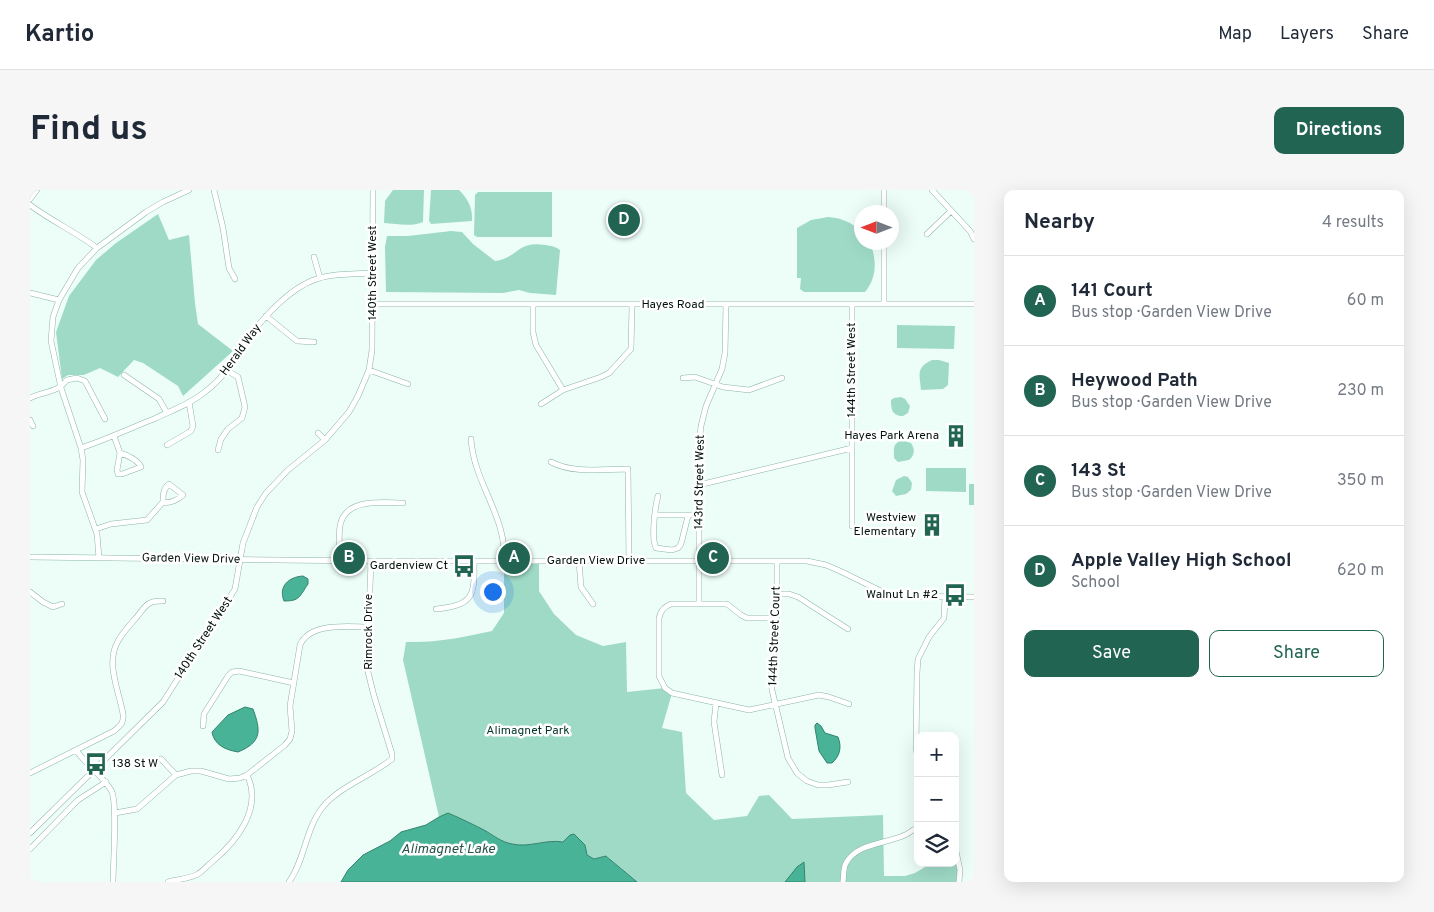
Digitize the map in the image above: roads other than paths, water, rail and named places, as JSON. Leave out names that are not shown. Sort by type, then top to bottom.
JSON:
[{"type":"street","points":[[30,199],[37,190]]},
{"type":"street","points":[[214,190],[223,228],[229,268],[235,279]]},
{"type":"street","name":"140th Street West","points":[[30,833],[163,702],[235,589],[243,543],[266,493],[288,470],[326,440],[349,412],[369,370],[372,350],[373,190]]},
{"type":"street","points":[[884,190],[884,205]]},
{"type":"street","points":[[932,190],[970,231],[974,239]]},
{"type":"street","points":[[99,558],[98,534],[82,492],[83,460],[81,448],[61,388],[51,341],[54,317],[59,300],[78,268],[97,248],[146,212],[185,191]]},
{"type":"street","points":[[30,205],[45,216],[80,235],[97,248]]},
{"type":"street","points":[[927,234],[951,211]]},
{"type":"street","points":[[884,250],[884,304]]},
{"type":"street","points":[[314,257],[320,278]]},
{"type":"street","name":"Herald Way","points":[[81,448],[167,413],[204,393],[228,371],[252,333],[266,316],[292,291],[320,278],[373,273]]},
{"type":"street","points":[[30,293],[59,300]]},
{"type":"street","name":"Hayes Road","points":[[373,304],[974,304]]},
{"type":"street","points":[[533,304],[536,345],[563,390]]},
{"type":"street","name":"143rd Street West","points":[[699,604],[699,444],[706,406],[722,369],[725,353],[726,304]]},
{"type":"street","name":"144th Street West","points":[[852,304],[852,526]]},
{"type":"street","points":[[541,404],[563,390],[601,377],[609,372],[631,349],[632,305]]},
{"type":"street","points":[[266,316],[297,341],[314,342]]},
{"type":"street","points":[[369,370],[408,384]]},
{"type":"street","points":[[218,450],[221,439],[228,429],[242,418],[245,407],[238,377],[228,371]]},
{"type":"street","points":[[124,374],[159,399],[167,413]]},
{"type":"street","points":[[683,378],[695,377],[715,385],[738,390],[749,390],[782,378]]},
{"type":"street","points":[[30,398],[61,388],[67,380],[77,378],[85,381],[105,419]]},
{"type":"street","points":[[167,445],[191,431],[193,426],[189,402]]},
{"type":"street","points":[[318,432],[326,440]]},
{"type":"street","points":[[114,436],[120,453],[118,474],[141,467],[140,464],[125,454],[120,453]]},
{"type":"street","points":[[471,439],[475,467],[502,529],[504,561]]},
{"type":"street","points":[[700,485],[852,448]]},
{"type":"street","points":[[551,462],[560,467],[571,469],[628,469],[629,561]]},
{"type":"street","points":[[658,496],[655,509],[654,544],[656,548],[672,550],[678,548],[681,544],[688,516]]},
{"type":"street","points":[[96,529],[111,524],[147,520],[164,502]]},
{"type":"street","points":[[340,561],[340,527],[342,519],[348,511],[365,502],[403,503]]},
{"type":"street","points":[[656,515],[699,515]]},
{"type":"street","name":"Garden View Drive","points":[[30,557],[340,561],[806,561],[826,565],[891,596],[974,597]]},
{"type":"street","name":"Rimrock Drive","points":[[289,882],[300,862],[311,826],[322,807],[336,795],[392,759],[367,668],[371,561]]},
{"type":"street","points":[[436,609],[451,607],[465,602],[471,596],[474,561]]},
{"type":"street","points":[[580,561],[581,587],[593,604]]},
{"type":"street","name":"144th Street Court","points":[[777,561],[777,639],[771,676],[775,705],[788,758],[797,773],[807,781],[818,784],[848,782]]},
{"type":"street","points":[[30,592],[53,607],[62,604]]},
{"type":"street","points":[[777,594],[789,594],[798,597],[848,629]]},
{"type":"street","points":[[916,732],[918,659],[929,637],[944,618],[945,596]]},
{"type":"street","points":[[30,773],[114,731],[121,725],[124,720],[113,668],[114,650],[122,635],[148,604],[154,601],[163,601]]},
{"type":"street","points":[[777,618],[747,618],[727,604],[671,604],[665,607],[661,611],[659,618],[659,676],[665,688],[669,692],[749,710],[819,695],[849,704]]},
{"type":"street","points":[[115,813],[137,809],[176,775],[191,771],[201,771],[230,779],[247,775],[290,739],[292,731],[290,706],[300,645],[308,633],[319,628],[368,627]]},
{"type":"street","points":[[203,726],[204,714],[232,672],[239,671],[294,683]]},
{"type":"street","points":[[716,703],[714,722],[722,775]]},
{"type":"street","points":[[76,750],[113,792],[115,813],[113,882]]},
{"type":"street","points":[[161,759],[176,775]]},
{"type":"street","points":[[168,882],[199,873],[227,850],[242,829],[249,814],[252,791],[247,775]]},
{"type":"street","points":[[30,849],[78,800],[106,782]]},
{"type":"street","points":[[843,882],[845,865],[852,854],[866,847],[905,835],[914,829]]},
{"type":"street","points":[[959,865],[959,882]]},
{"type":"water","points":[[303,576],[308,579],[308,584],[301,595],[296,599],[284,601],[282,591],[286,583],[293,578]]},
{"type":"water","points":[[245,707],[253,709],[258,735],[252,744],[246,748],[238,752],[229,750],[218,744],[212,732],[228,715]]},
{"type":"water","points":[[817,723],[825,733],[838,737],[840,751],[832,763],[827,763],[819,751],[815,728]]},
{"type":"water","name":"Alimagnet Lake","points":[[448,813],[501,840],[518,845],[563,842],[570,835],[574,834],[585,845],[587,855],[594,859],[606,856],[637,882],[341,882],[348,870],[363,855],[390,841],[401,832],[426,825]]},
{"type":"water","points":[[804,862],[805,882],[785,882],[797,867]]},
{"type":"place","name":"Apple Valley High School","points":[[624,220]]},
{"type":"place","name":"Hayes Park Arena","points":[[956,436]]},
{"type":"place","name":"Westview Elementary","points":[[932,525]]},
{"type":"place","name":"Heywood Path","points":[[349,558]]},
{"type":"place","name":"141 Court","points":[[514,558]]},
{"type":"place","name":"143 St","points":[[713,558]]},
{"type":"place","name":"Gardenview Ct","points":[[464,566]]},
{"type":"place","name":"Walnut Ln #2","points":[[955,595]]},
{"type":"place","name":"138 St W","points":[[96,764]]},
{"type":"park label","name":"Alimagnet Park","points":[[528,731]]}]
